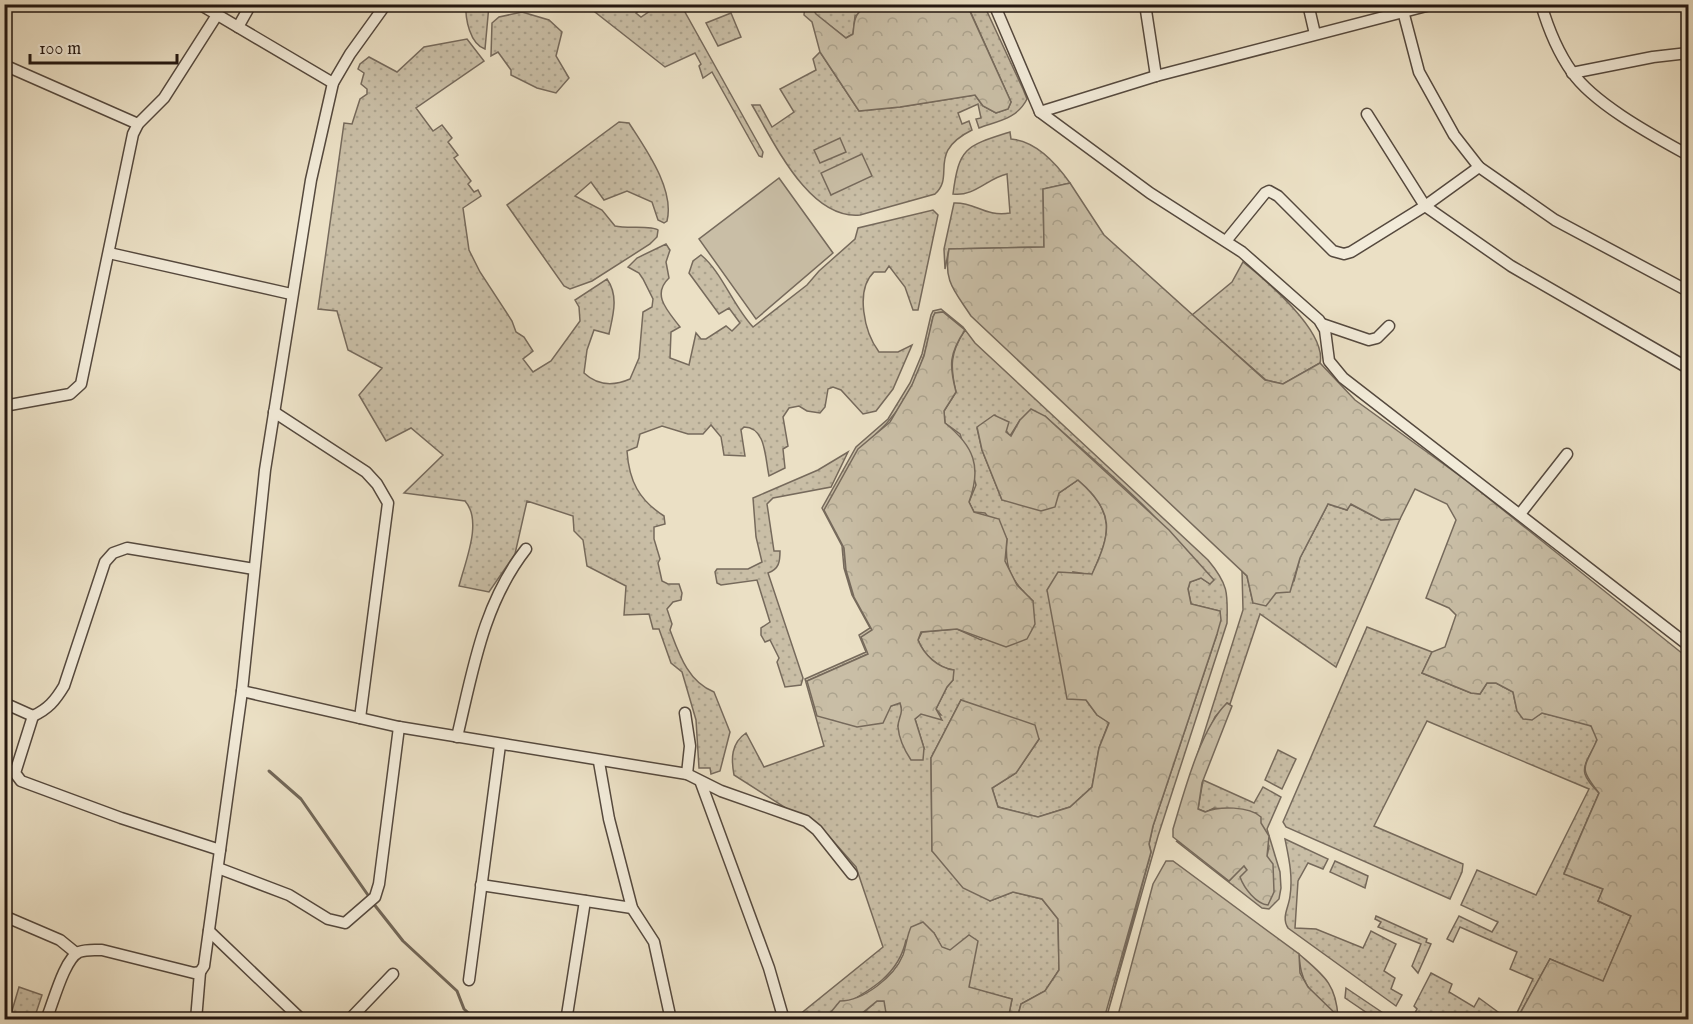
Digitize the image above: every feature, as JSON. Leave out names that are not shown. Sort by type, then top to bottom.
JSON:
[{"type":"street","points":[[199,4],[333,84]]},
{"type":"street","points":[[238,27],[251,4]]},
{"type":"street","points":[[196,1020],[200,972],[204,966],[242,691],[254,569],[274,412],[311,180],[333,84],[350,54],[386,4]]},
{"type":"street","points":[[994,4],[1040,112],[1150,193],[1226,241],[1263,269],[1322,324],[1325,330],[1329,361],[1343,378],[1689,645]]},
{"type":"street","points":[[1145,4],[1156,76]]},
{"type":"street","points":[[1308,4],[1315,34]]},
{"type":"street","points":[[1040,112],[1156,76],[1434,4]]},
{"type":"street","points":[[1540,4],[1554,42],[1572,73],[1614,109],[1689,155]]},
{"type":"street","points":[[1403,11],[1419,72],[1454,135],[1479,167],[1555,220],[1689,291]]},
{"type":"street","points":[[4,406],[70,394],[81,384],[130,146],[138,124],[164,98],[217,15]]},
{"type":"street","points":[[1572,73],[1653,57],[1689,53]]},
{"type":"street","points":[[4,65],[138,124]]},
{"type":"street","points":[[1367,114],[1425,206],[1511,266],[1689,368]]},
{"type":"street","points":[[1226,241],[1264,193],[1269,191],[1278,196],[1333,251],[1351,252],[1425,206],[1479,167]]},
{"type":"street","points":[[109,253],[291,294]]},
{"type":"street","points":[[1322,324],[1369,340],[1377,338],[1389,326]]},
{"type":"street","points":[[274,412],[366,472],[388,503],[360,718]]},
{"type":"street","points":[[1520,514],[1567,454]]},
{"type":"street","points":[[220,850],[122,818],[21,781],[15,773],[33,716],[46,710],[64,687],[105,562],[113,553],[127,548],[254,569]]},
{"type":"street","points":[[457,737],[484,624],[501,584],[526,549]]},
{"type":"street","points":[[242,691],[399,728],[548,751],[599,762],[687,774],[701,783],[806,821],[817,830],[852,874]]},
{"type":"street","points":[[4,703],[33,716]]},
{"type":"street","points":[[685,713],[690,746],[687,774]]},
{"type":"street","points":[[218,868],[289,895],[337,923],[345,923],[372,899],[385,851],[399,728]]},
{"type":"street","points":[[469,980],[500,745]]},
{"type":"street","points":[[599,762],[609,819],[632,908],[654,942],[671,1020]]},
{"type":"street","points":[[701,783],[769,968],[784,1020]]},
{"type":"street","points":[[481,885],[632,908]]},
{"type":"street","points":[[567,1015],[585,901]]},
{"type":"street","points":[[4,916],[60,940],[76,953]]},
{"type":"street","points":[[209,932],[302,1020]]},
{"type":"street","points":[[46,1020],[68,963],[76,953],[87,949],[102,950],[194,973],[200,972]]},
{"type":"street","points":[[349,1020],[393,974]]},
{"type":"green space","points":[[466,4],[489,5],[485,49],[472,37],[466,17]]},
{"type":"green space","points":[[967,4],[984,5],[1027,99],[1023,106],[1006,118],[979,128],[976,119],[981,118],[978,104],[958,113],[962,124],[969,121],[972,130],[950,147],[946,155],[941,187],[935,194],[860,215],[842,213],[825,205],[795,176],[752,105],[760,105],[772,127],[794,112],[780,89],[816,70],[813,59],[820,52],[859,111],[975,95],[983,106],[996,113],[1008,109],[1011,102]]},
{"type":"green space","points":[[586,5],[648,5],[636,13],[641,17],[659,5],[681,5],[763,152],[762,157],[759,156],[712,72],[703,78],[699,66],[701,64],[695,53],[665,67]]},
{"type":"green space","points":[[805,5],[810,5],[816,14],[846,38],[853,34],[858,14],[868,7],[967,5],[1011,102],[1008,109],[996,113],[983,106],[975,95],[859,111],[820,52],[812,22],[804,15]]},
{"type":"green space","points":[[810,5],[882,5],[855,16],[853,34],[846,38],[815,14]]},
{"type":"green space","points":[[882,5],[917,5],[904,9]]},
{"type":"green space","points":[[522,12],[549,20],[562,32],[556,56],[569,78],[556,93],[537,88],[511,75],[511,70],[498,52],[491,56],[492,23],[499,17]]},
{"type":"green space","points":[[731,13],[741,37],[718,46],[706,23]]},
{"type":"green space","points":[[467,39],[484,61],[416,108],[433,131],[442,125],[452,138],[448,142],[458,155],[454,158],[471,181],[468,184],[474,192],[478,190],[481,196],[463,208],[469,250],[480,272],[512,321],[516,332],[524,337],[533,351],[523,359],[533,372],[551,361],[580,321],[579,307],[575,300],[607,279],[614,299],[609,334],[594,330],[587,350],[584,373],[606,384],[630,379],[639,358],[643,312],[652,307],[653,299],[639,273],[628,267],[637,258],[666,244],[670,250],[666,262],[669,278],[661,291],[661,297],[666,309],[680,327],[671,332],[670,358],[689,365],[696,333],[701,339],[706,339],[726,326],[732,331],[740,323],[729,308],[719,314],[689,273],[693,261],[701,255],[715,270],[753,327],[807,285],[819,271],[855,239],[858,228],[933,210],[938,215],[918,310],[913,310],[905,287],[889,266],[885,272],[874,272],[865,289],[863,300],[866,323],[879,352],[898,352],[912,345],[893,389],[876,411],[863,414],[841,390],[833,387],[828,389],[825,407],[820,413],[807,411],[799,406],[789,408],[783,417],[788,446],[783,449],[785,468],[769,476],[761,438],[751,428],[744,427],[741,430],[745,456],[724,455],[721,437],[711,425],[703,434],[688,434],[662,426],[640,434],[637,447],[627,451],[630,472],[637,489],[655,510],[664,516],[665,524],[654,527],[662,581],[668,584],[679,584],[682,593],[681,600],[673,602],[667,609],[672,624],[670,630],[681,658],[691,674],[697,681],[714,692],[730,732],[720,771],[711,774],[710,768],[699,768],[696,720],[682,672],[671,663],[659,629],[653,629],[649,614],[624,615],[626,586],[587,566],[583,540],[574,531],[573,516],[527,501],[515,554],[489,592],[459,586],[473,530],[470,509],[465,501],[404,493],[443,455],[411,428],[386,441],[359,395],[382,368],[348,350],[337,311],[318,309],[344,123],[352,124],[360,99],[367,94],[367,89],[361,84],[364,73],[358,69],[360,64],[369,57],[397,72],[424,47]]},
{"type":"green space","points":[[619,122],[629,123],[657,169],[667,196],[667,221],[664,223],[658,220],[652,202],[627,191],[604,200],[591,182],[575,196],[602,210],[615,226],[655,229],[658,230],[657,237],[650,244],[592,281],[570,289],[564,286],[507,205]]},
{"type":"green space","points":[[1010,132],[1011,139],[1029,144],[1045,154],[1070,183],[1043,189],[1044,247],[949,249],[945,269],[944,249],[954,203],[962,203],[993,213],[1010,213],[1007,174],[968,193],[953,194],[958,166],[967,151],[983,141]]},
{"type":"green space","points":[[840,138],[846,152],[820,163],[814,150]]},
{"type":"green space","points":[[862,154],[872,176],[831,195],[821,173]]},
{"type":"green space","points":[[779,178],[833,253],[756,319],[699,239]]},
{"type":"green space","points":[[1070,183],[1104,235],[1265,380],[1283,384],[1320,363],[1355,400],[1467,481],[1688,658],[1688,1019],[1517,1019],[1550,959],[1603,981],[1631,916],[1598,901],[1603,889],[1564,874],[1599,793],[1588,778],[1585,768],[1597,740],[1591,726],[1542,713],[1532,720],[1523,719],[1517,711],[1513,692],[1496,683],[1487,683],[1480,694],[1471,693],[1422,673],[1432,652],[1445,647],[1456,615],[1449,608],[1426,598],[1456,520],[1447,504],[1415,489],[1400,519],[1381,520],[1351,504],[1347,510],[1328,504],[1300,558],[1290,592],[1276,593],[1266,606],[1253,603],[1247,576],[971,316],[951,285],[948,269],[949,249],[1044,247],[1043,189]]},
{"type":"green space","points":[[1243,262],[1293,308],[1305,322],[1320,351],[1320,363],[1283,384],[1266,380],[1192,315],[1232,282]]},
{"type":"green space","points":[[941,309],[963,327],[975,343],[1208,560],[1220,576],[1225,589],[1227,623],[1158,836],[1106,1019],[1151,852],[1149,844],[1153,826],[1217,634],[1220,611],[1191,604],[1188,589],[1190,582],[1201,578],[1210,584],[1193,560],[1133,495],[1045,416],[1020,420],[1010,436],[995,415],[977,428],[982,450],[1002,500],[1059,493],[1078,480],[1099,503],[1104,514],[1106,535],[1092,575],[1073,572],[1086,700],[1097,715],[1109,722],[1099,748],[1092,787],[1070,807],[1038,817],[998,807],[992,788],[1016,773],[1039,739],[961,700],[931,758],[932,851],[990,901],[1013,892],[1042,899],[1058,919],[1059,970],[1045,991],[1021,1004],[1017,1019],[1008,1019],[1012,999],[969,988],[958,945],[950,951],[942,948],[934,933],[906,940],[902,954],[887,975],[867,992],[831,1012],[833,1019],[794,1019],[883,947],[856,867],[827,834],[734,775],[733,752],[737,742],[746,733],[764,767],[824,746],[805,679],[866,652],[859,635],[870,628],[852,595],[844,568],[842,546],[822,508],[856,447],[888,419],[910,383],[922,354],[933,311]],"holes":[[[943,312],[965,330],[954,353],[952,367],[956,392],[944,411],[945,423],[960,434],[976,485],[969,502],[974,512],[985,513],[1007,539],[1008,566],[1014,580],[1033,601],[981,640],[957,629],[922,632],[918,640],[928,656],[942,667],[953,670],[953,680],[936,709],[941,715],[921,714],[915,719],[924,748],[898,726],[903,712],[900,703],[891,706],[807,681],[868,654],[872,630],[854,597],[846,570],[844,548],[876,434],[888,422],[907,395],[921,365],[935,313]]]},
{"type":"green space","points":[[943,312],[965,330],[953,353],[952,374],[956,392],[944,411],[945,423],[969,449],[973,458],[975,478],[969,502],[974,512],[999,519],[1007,539],[1005,561],[1017,585],[1033,601],[1035,624],[1027,639],[1006,647],[957,629],[921,632],[918,640],[928,656],[942,667],[954,670],[953,680],[936,709],[942,720],[921,714],[915,719],[924,748],[923,760],[911,760],[899,731],[900,703],[891,706],[883,723],[857,727],[817,716],[807,681],[868,654],[861,637],[872,630],[854,597],[846,570],[844,548],[824,510],[858,449],[890,422],[912,385],[924,356],[933,317],[935,313]]},
{"type":"green space","points":[[1031,409],[1045,416],[1169,530],[1214,580],[1210,584],[1201,578],[1190,582],[1188,589],[1191,604],[1220,611],[1221,620],[1217,634],[1153,826],[1149,844],[1151,852],[1104,1019],[1017,1019],[1021,1004],[1045,991],[1059,970],[1058,919],[1042,899],[1013,892],[990,901],[963,888],[932,851],[931,758],[961,700],[1035,725],[1039,739],[1016,773],[992,788],[998,807],[1038,817],[1070,807],[1092,787],[1099,748],[1109,723],[1097,715],[1086,700],[1067,699],[1047,590],[1058,572],[1092,574],[1106,535],[1104,513],[1099,502],[1078,480],[1059,493],[1055,507],[1041,511],[1002,500],[982,450],[977,427],[994,415],[1009,422],[1006,432],[1011,436],[1020,420]]},
{"type":"green space","points":[[848,452],[831,487],[773,498],[767,504],[774,551],[780,551],[778,565],[768,573],[803,678],[801,685],[785,687],[777,662],[779,658],[770,640],[765,642],[761,635],[761,628],[770,622],[757,580],[721,585],[717,583],[715,572],[717,569],[748,569],[762,562],[756,537],[753,498],[818,470]]},
{"type":"green space","points":[[1328,504],[1347,510],[1350,504],[1381,520],[1400,519],[1336,667],[1260,614],[1230,704],[1227,703],[1215,717],[1195,762],[1243,610],[1242,571],[1247,576],[1253,603],[1276,593],[1294,581],[1300,558]]},
{"type":"green space","points":[[1367,627],[1432,652],[1422,673],[1471,693],[1480,694],[1487,683],[1496,683],[1513,692],[1517,711],[1537,716],[1542,713],[1578,720],[1595,729],[1596,741],[1587,761],[1585,774],[1599,793],[1564,873],[1603,889],[1598,901],[1631,916],[1603,982],[1550,959],[1517,1019],[1514,1019],[1533,979],[1510,969],[1517,952],[1460,927],[1453,942],[1447,939],[1459,916],[1492,932],[1498,922],[1461,905],[1477,870],[1536,895],[1589,789],[1427,721],[1374,826],[1463,864],[1462,872],[1450,899],[1286,827],[1283,822]]},
{"type":"green space","points":[[1227,703],[1232,706],[1202,783],[1198,809],[1205,812],[1226,808],[1242,809],[1261,817],[1261,823],[1269,836],[1267,856],[1273,864],[1274,892],[1268,905],[1255,899],[1244,886],[1240,877],[1247,870],[1244,866],[1229,881],[1173,837],[1173,829],[1194,762],[1217,714]]},
{"type":"green space","points":[[1278,750],[1296,759],[1282,789],[1265,780]]},
{"type":"green space","points":[[1203,780],[1254,803],[1263,787],[1281,797],[1267,829],[1280,872],[1281,888],[1279,899],[1269,909],[1262,908],[1176,841],[1190,848],[1229,881],[1244,865],[1247,870],[1267,856],[1269,846],[1256,813],[1214,808],[1206,812],[1198,809]]},
{"type":"green space","points":[[1285,839],[1328,859],[1323,869],[1308,863],[1298,881],[1295,928],[1316,929],[1363,948],[1371,931],[1396,944],[1384,971],[1395,978],[1391,989],[1402,995],[1396,1006],[1288,928],[1285,916],[1291,881]]},
{"type":"green space","points":[[1166,861],[1173,861],[1299,954],[1300,973],[1308,987],[1341,1019],[1117,1019],[1153,884]]},
{"type":"green space","points":[[1335,861],[1368,876],[1365,888],[1330,872]]},
{"type":"green space","points":[[1376,916],[1427,939],[1426,942],[1431,944],[1418,973],[1412,966],[1421,944],[1378,927],[1381,922],[1375,919]]},
{"type":"green space","points":[[923,922],[934,933],[942,947],[950,950],[969,935],[978,941],[969,987],[1012,999],[1008,1019],[887,1019],[884,1001],[877,1001],[855,1019],[833,1019],[831,1012],[840,1001],[849,1000],[868,992],[893,971],[903,955],[911,927]]},
{"type":"green space","points":[[1299,954],[1327,981],[1337,1005],[1338,1017],[1310,990],[1302,975]]},
{"type":"green space","points":[[1431,973],[1452,984],[1449,992],[1474,1007],[1479,998],[1502,1015],[1500,1019],[1418,1019],[1413,1016],[1417,1009],[1414,1006]]},
{"type":"green space","points":[[19,987],[42,995],[34,1019],[11,1014]]},
{"type":"green space","points":[[1346,988],[1389,1017],[1388,1019],[1376,1019],[1345,998]]},
{"type":"green space","points":[[877,1001],[885,1001],[887,1019],[855,1020]]},
{"type":"waterway","points":[[269,771],[301,799],[370,898]]},
{"type":"waterway","points":[[373,903],[403,941],[457,991],[464,1009],[476,1020]]}]
